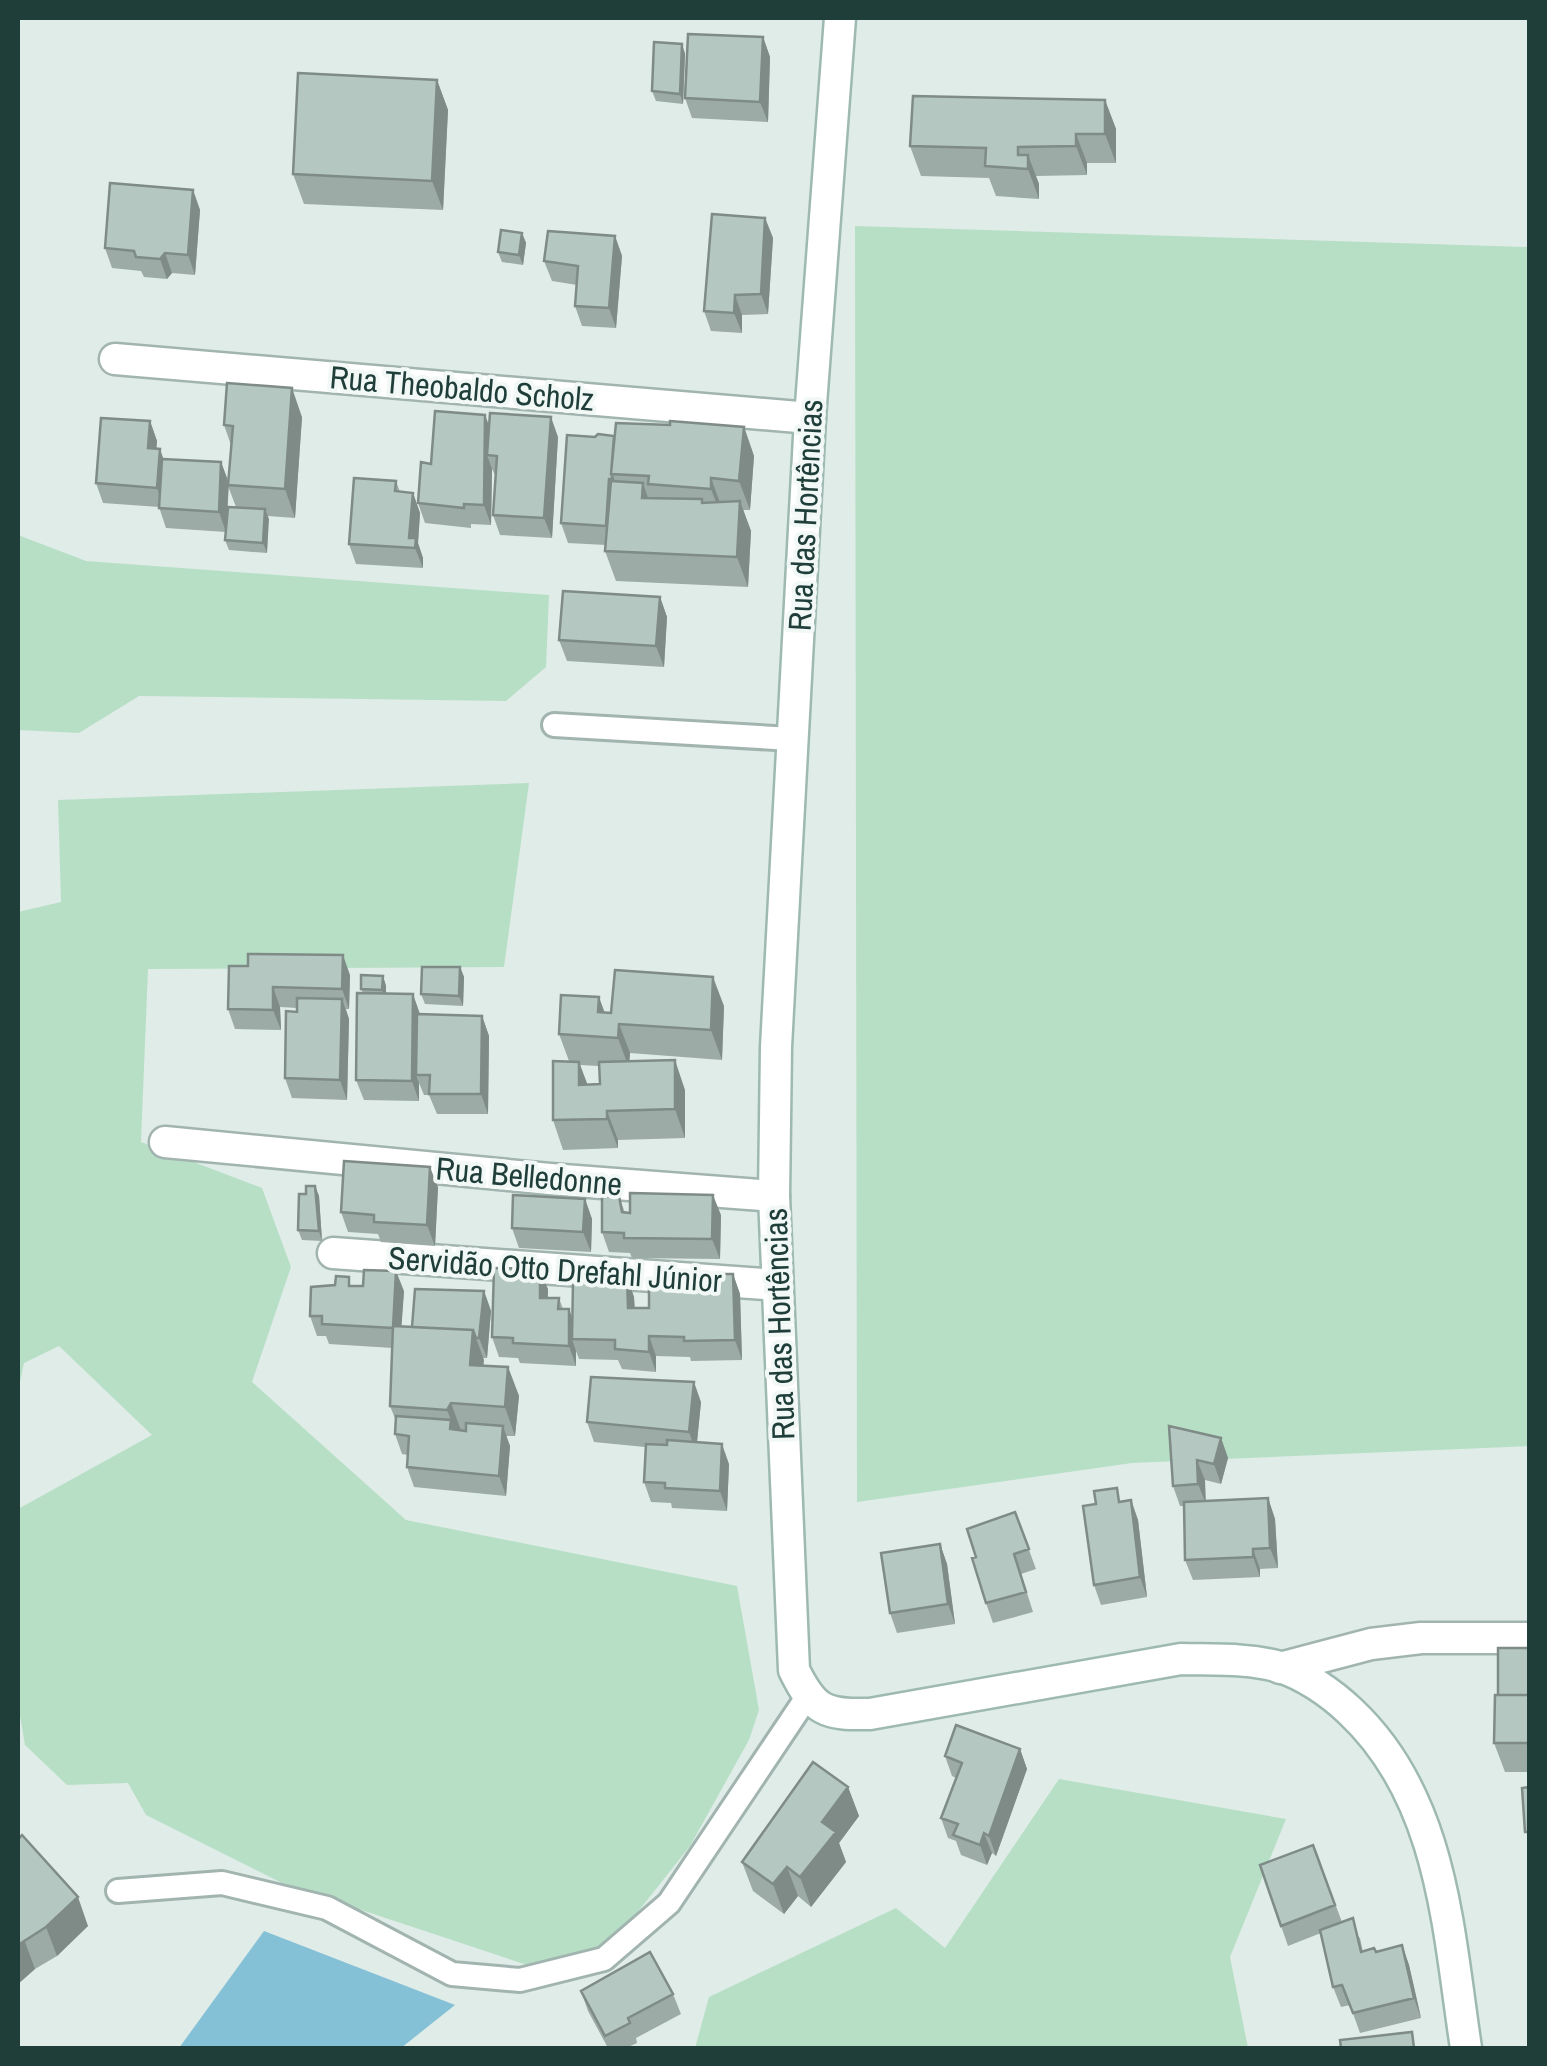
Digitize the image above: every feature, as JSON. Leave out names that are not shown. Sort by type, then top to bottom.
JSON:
[{"type":"street","name":"Rua das Hortências","points":[[807,1697],[794,1670],[790,1636],[774,1196],[776,1046],[810,418],[840,18]]},
{"type":"street","name":"Rua Theobaldo Scholz","points":[[115,359],[810,418]]},
{"type":"street","name":"Rua Belledonne","points":[[165,1142],[550,1180],[774,1196]]},
{"type":"street","name":"Servidão Otto Drefahl Júnior","points":[[333,1253],[777,1284]]},
{"type":"street","points":[[1280,1668],[1372,1644],[1421,1638],[1530,1638]]},
{"type":"street","points":[[807,1697],[836,1715],[870,1714],[1181,1659],[1232,1660],[1280,1668],[1332,1694],[1375,1734],[1408,1786],[1428,1836],[1444,1902],[1466,2048]]},
{"type":"lane","points":[[554,725],[792,739]]},
{"type":"lane","points":[[118,1891],[222,1884],[327,1908],[452,1974],[520,1980],[604,1959],[668,1903],[807,1697]]},
{"type":"green space","points":[[855,226],[1529,247],[1529,1446],[1132,1463],[857,1502]]},
{"type":"green space","points":[[18,535],[86,561],[549,595],[546,667],[506,701],[139,696],[79,733],[18,730]]},
{"type":"green space","points":[[529,783],[504,967],[148,969],[141,1142],[262,1188],[291,1267],[252,1382],[406,1520],[737,1586],[759,1710],[749,1740],[690,1846],[610,1947],[539,1969],[286,1885],[146,1815],[128,1783],[67,1785],[25,1745],[18,1704],[18,1509],[152,1435],[59,1346],[24,1363],[18,1391],[18,912],[61,902],[58,800]]},
{"type":"green space","points":[[1059,1779],[1286,1819],[1230,1957],[1248,2048],[695,2048],[709,1997],[896,1908],[945,1948]]},
{"type":"water","points":[[264,1931],[455,2005],[401,2048],[179,2048]]},
{"type":"building","points":[[688,34],[763,37],[760,102],[685,98]]},
{"type":"building","points":[[654,42],[682,44],[680,94],[652,91]]},
{"type":"building","points":[[298,73],[437,80],[432,181],[293,174]]},
{"type":"building","points":[[913,96],[1105,100],[1105,134],[1076,134],[1076,146],[1018,147],[1018,155],[1028,155],[1028,169],[985,166],[986,148],[910,146]]},
{"type":"building","points":[[110,183],[193,190],[188,255],[136,257],[134,251],[105,248]]},
{"type":"building","points":[[712,214],[765,218],[761,294],[735,295],[734,313],[704,311]]},
{"type":"building","points":[[501,230],[522,233],[519,255],[498,252]]},
{"type":"building","points":[[548,231],[615,236],[609,308],[575,306],[578,266],[544,261]]},
{"type":"building","points":[[227,383],[292,388],[285,489],[228,485],[233,426],[224,425]]},
{"type":"building","points":[[435,411],[485,415],[484,505],[464,504],[464,508],[418,503],[421,462],[431,464]]},
{"type":"building","points":[[490,413],[551,417],[544,518],[493,515],[497,456],[487,455]]},
{"type":"building","points":[[101,418],[150,421],[148,448],[160,449],[157,488],[96,483]]},
{"type":"building","points":[[670,421],[744,427],[739,481],[711,478],[711,489],[648,484],[649,476],[611,474],[616,423],[670,425]]},
{"type":"building","points":[[567,435],[614,436],[606,526],[561,523]]},
{"type":"building","points":[[162,459],[221,462],[219,512],[159,508]]},
{"type":"building","points":[[354,478],[396,481],[395,491],[413,493],[409,538],[416,538],[415,548],[349,544]]},
{"type":"building","points":[[611,481],[643,483],[642,498],[702,499],[702,503],[740,501],[737,557],[605,551]]},
{"type":"building","points":[[228,507],[265,509],[263,543],[225,540]]},
{"type":"building","points":[[563,591],[660,597],[656,646],[559,640]]},
{"type":"building","points":[[248,954],[343,955],[342,989],[273,987],[273,1010],[228,1009],[229,966],[248,966]]},
{"type":"building","points":[[422,967],[460,967],[459,996],[421,994]]},
{"type":"building","points":[[615,970],[713,977],[711,1030],[619,1024],[618,1038],[559,1034],[561,995],[599,997],[598,1012],[611,1013]]},
{"type":"building","points":[[361,975],[383,976],[382,990],[361,989]]},
{"type":"building","points":[[357,993],[413,994],[412,1081],[356,1080]]},
{"type":"building","points":[[297,998],[342,999],[340,1080],[285,1078],[286,1011],[297,1012]]},
{"type":"building","points":[[417,1014],[482,1016],[481,1094],[429,1094],[430,1075],[416,1075]]},
{"type":"building","points":[[675,1060],[675,1109],[607,1111],[607,1119],[553,1120],[553,1061],[579,1062],[579,1085],[600,1084],[599,1062]]},
{"type":"building","points":[[344,1161],[430,1167],[427,1225],[374,1222],[374,1215],[341,1212]]},
{"type":"building","points":[[306,1186],[315,1186],[319,1231],[298,1230],[299,1194],[306,1194]]},
{"type":"building","points":[[630,1193],[713,1195],[712,1239],[624,1238],[624,1233],[602,1232],[602,1197],[619,1196],[622,1212],[630,1213]]},
{"type":"building","points":[[513,1195],[585,1199],[583,1232],[512,1228]]},
{"type":"building","points":[[494,1268],[540,1269],[540,1298],[559,1298],[558,1309],[569,1309],[569,1346],[513,1343],[513,1338],[492,1337]]},
{"type":"building","points":[[364,1270],[396,1271],[393,1328],[322,1324],[322,1316],[310,1316],[311,1287],[335,1285],[336,1276],[349,1277],[349,1286],[363,1286]]},
{"type":"building","points":[[682,1274],[733,1274],[735,1340],[684,1341],[684,1337],[649,1336],[649,1352],[615,1349],[615,1340],[572,1339],[573,1281],[627,1277],[628,1308],[649,1308],[649,1286],[682,1286]]},
{"type":"building","points":[[415,1289],[484,1291],[479,1338],[473,1330],[412,1327]]},
{"type":"building","points":[[393,1326],[473,1330],[470,1365],[508,1367],[505,1407],[451,1403],[447,1410],[390,1406]]},
{"type":"building","points":[[591,1377],[694,1382],[689,1432],[587,1422]]},
{"type":"building","points":[[396,1416],[451,1420],[450,1429],[466,1431],[466,1423],[503,1426],[499,1476],[407,1467],[409,1436],[395,1434]]},
{"type":"building","points":[[1169,1426],[1221,1438],[1214,1464],[1197,1460],[1198,1484],[1173,1486]]},
{"type":"building","points":[[667,1440],[722,1444],[720,1491],[665,1488],[665,1483],[644,1482],[646,1444],[667,1445]]},
{"type":"building","points":[[1117,1488],[1119,1502],[1131,1500],[1140,1577],[1094,1585],[1083,1506],[1096,1504],[1094,1491]]},
{"type":"building","points":[[1268,1498],[1270,1548],[1253,1549],[1253,1557],[1185,1560],[1184,1502]]},
{"type":"building","points":[[1015,1512],[1029,1549],[1014,1554],[1026,1592],[986,1603],[967,1529]]},
{"type":"building","points":[[940,1544],[948,1604],[890,1613],[881,1553]]},
{"type":"building","points":[[1498,1648],[1530,1648],[1530,1695],[1498,1695]]},
{"type":"building","points":[[1495,1695],[1530,1695],[1530,1743],[1494,1743]]},
{"type":"building","points":[[956,1725],[1020,1749],[989,1836],[984,1833],[980,1845],[953,1835],[958,1824],[941,1818],[962,1763],[945,1756]]},
{"type":"building","points":[[813,1762],[848,1787],[822,1822],[836,1832],[800,1877],[787,1867],[773,1884],[742,1862]]},
{"type":"building","points":[[1530,1787],[1530,1832],[1525,1832],[1522,1788]]},
{"type":"building","points":[[22,1835],[78,1897],[46,1927],[18,1945],[18,1839]]},
{"type":"building","points":[[1313,1845],[1335,1905],[1281,1926],[1260,1865]]},
{"type":"building","points":[[1353,1918],[1361,1952],[1402,1945],[1414,1998],[1353,2013],[1342,1985],[1333,1987],[1320,1930]]},
{"type":"building","points":[[650,1952],[673,1994],[628,2018],[630,2023],[605,2036],[581,1991]]},
{"type":"building","points":[[1412,2032],[1414,2048],[1341,2048],[1340,2040]]}]
